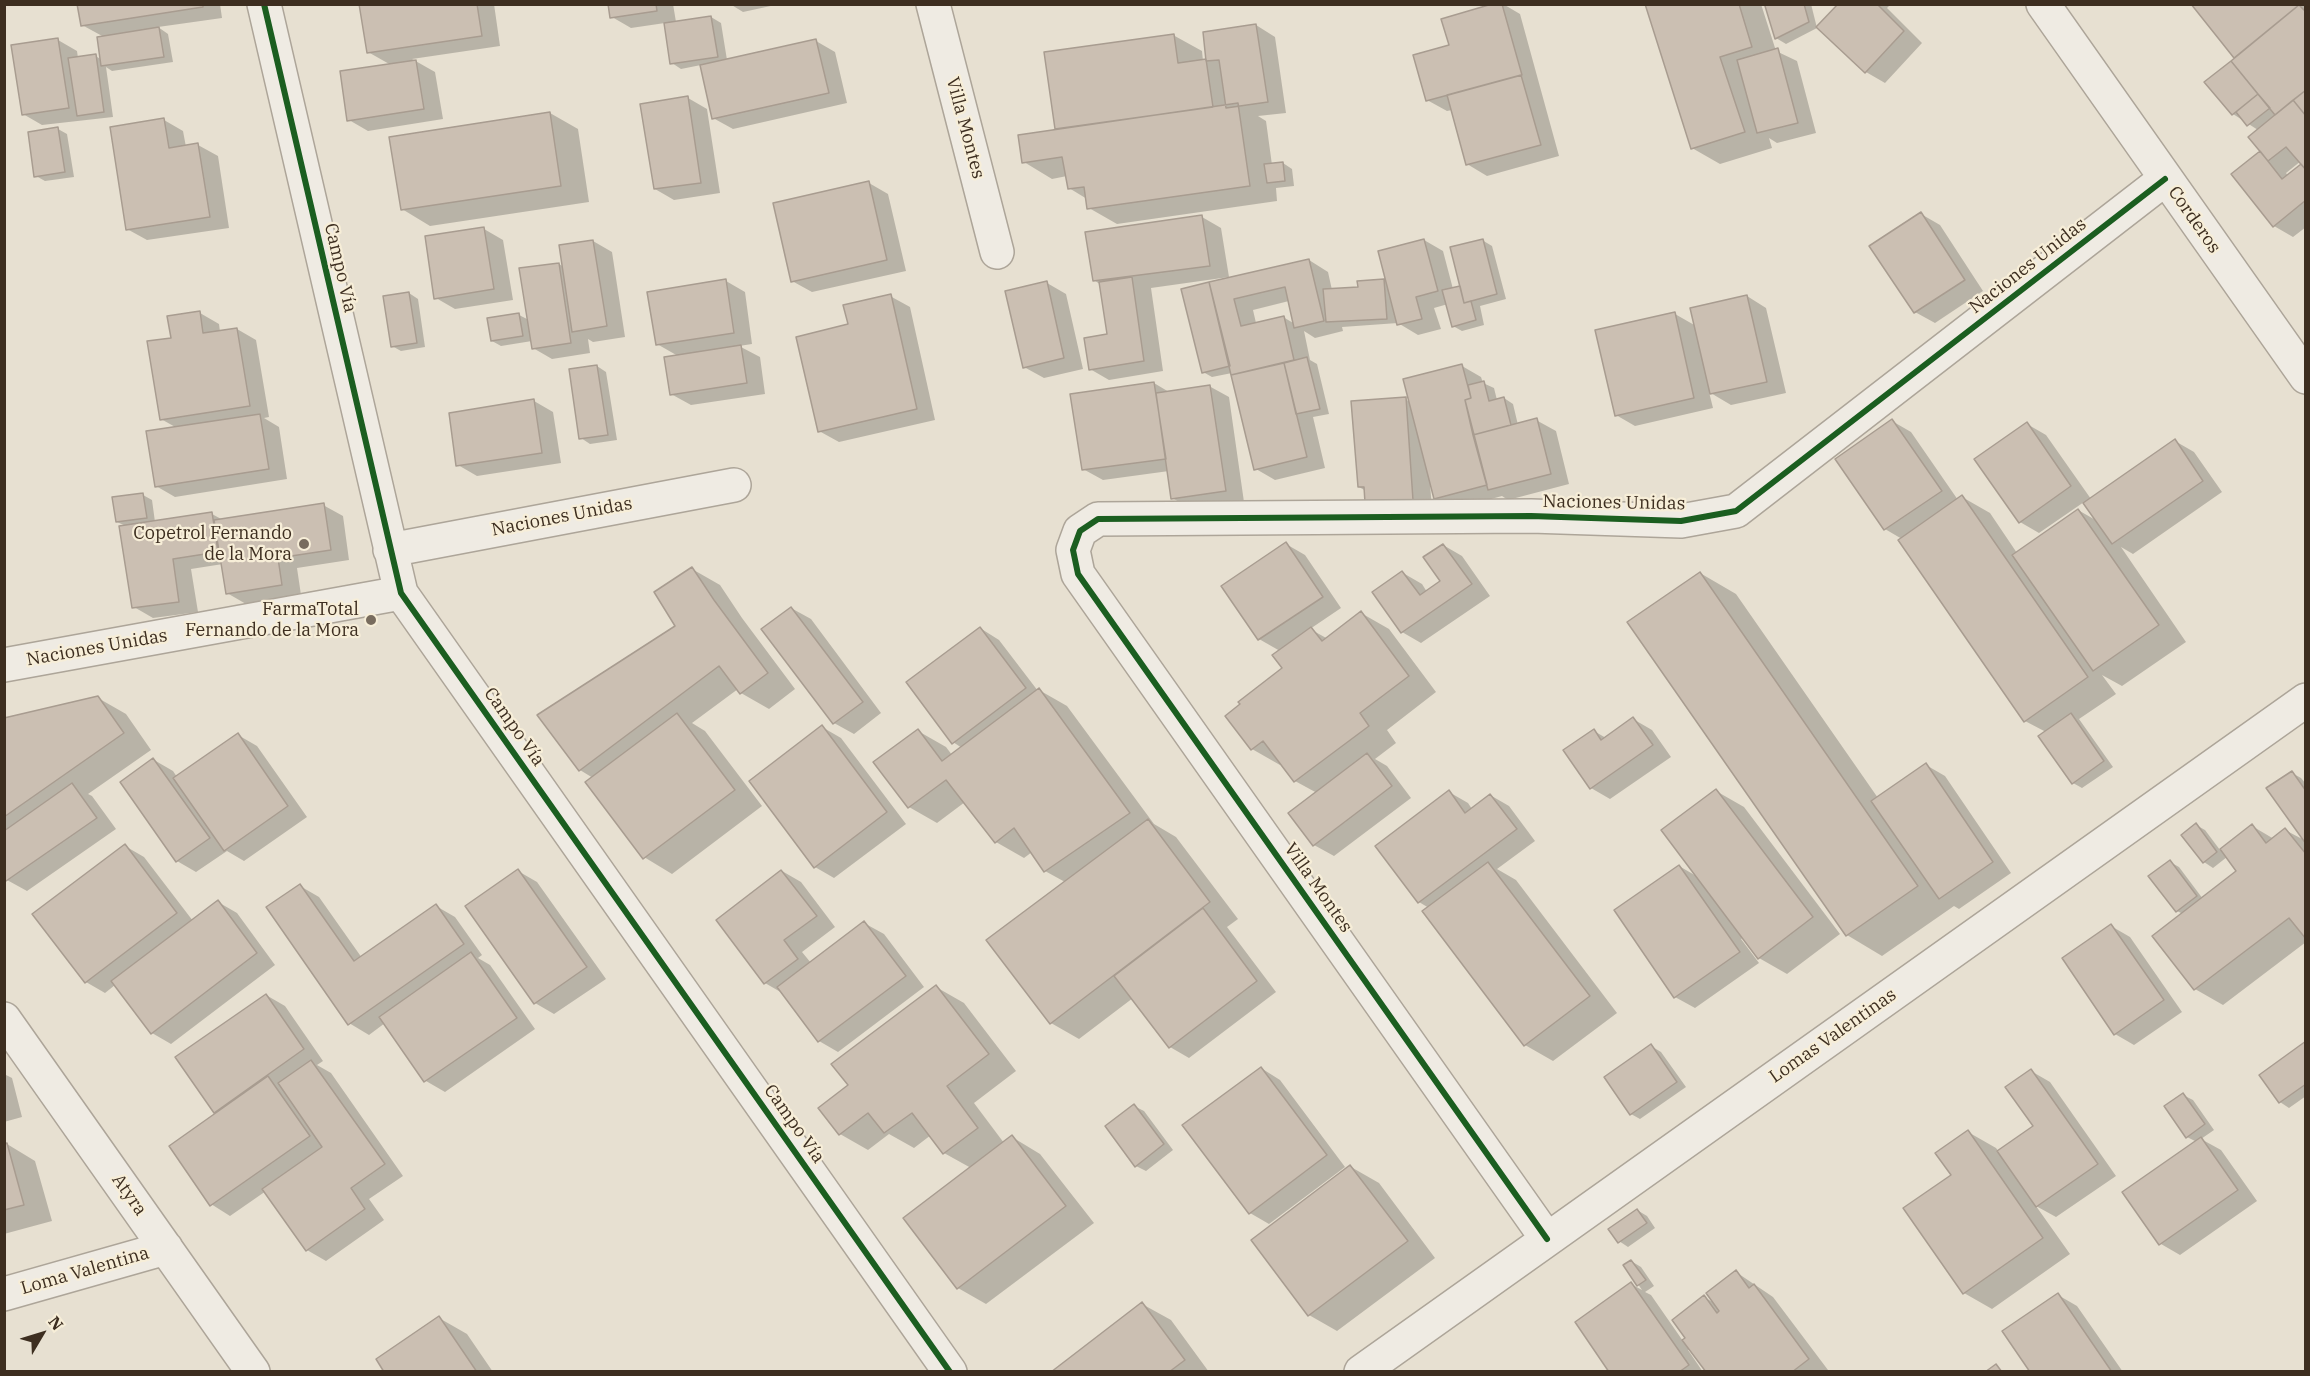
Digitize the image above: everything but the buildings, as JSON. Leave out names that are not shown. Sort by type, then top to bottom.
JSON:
[{"type":"street","name":"Campo Vía","points":[[264,4],[401,593],[950,1371]]},
{"type":"street","name":"Villa Montes","points":[[933,4],[996,252]]},
{"type":"street","name":"Corderos","points":[[2043,4],[2306,377]]},
{"type":"street","name":"Naciones Unidas","points":[[1073,550],[1080,531],[1098,519],[1531,516],[1681,521],[1736,511],[2165,179]]},
{"type":"street","name":"Naciones Unidas","points":[[390,550],[735,485]]},
{"type":"street","name":"Villa Montes","points":[[1073,550],[1078,574],[1547,1239]]},
{"type":"street","name":"Naciones Unidas","points":[[4,665],[401,593]]},
{"type":"street","name":"Lomas Valentinas","points":[[1361,1371],[2306,700]]},
{"type":"street","name":"Atyra","points":[[4,1019],[253,1371]]},
{"type":"street","name":"Loma Valentina","points":[[4,1294],[166,1248]]},
{"type":"cycle path","points":[[264,4],[401,593],[950,1372]]},
{"type":"cycle path","points":[[1547,1239],[1078,574],[1073,550],[1080,531],[1098,519],[1531,516],[1681,521],[1736,511],[2165,179]]},
{"type":"place","name":"Copetrol Fernando de la Mora","points":[[304,544]]},
{"type":"place","name":"FarmaTotal Fernando de la Mora","points":[[371,620]]}]
